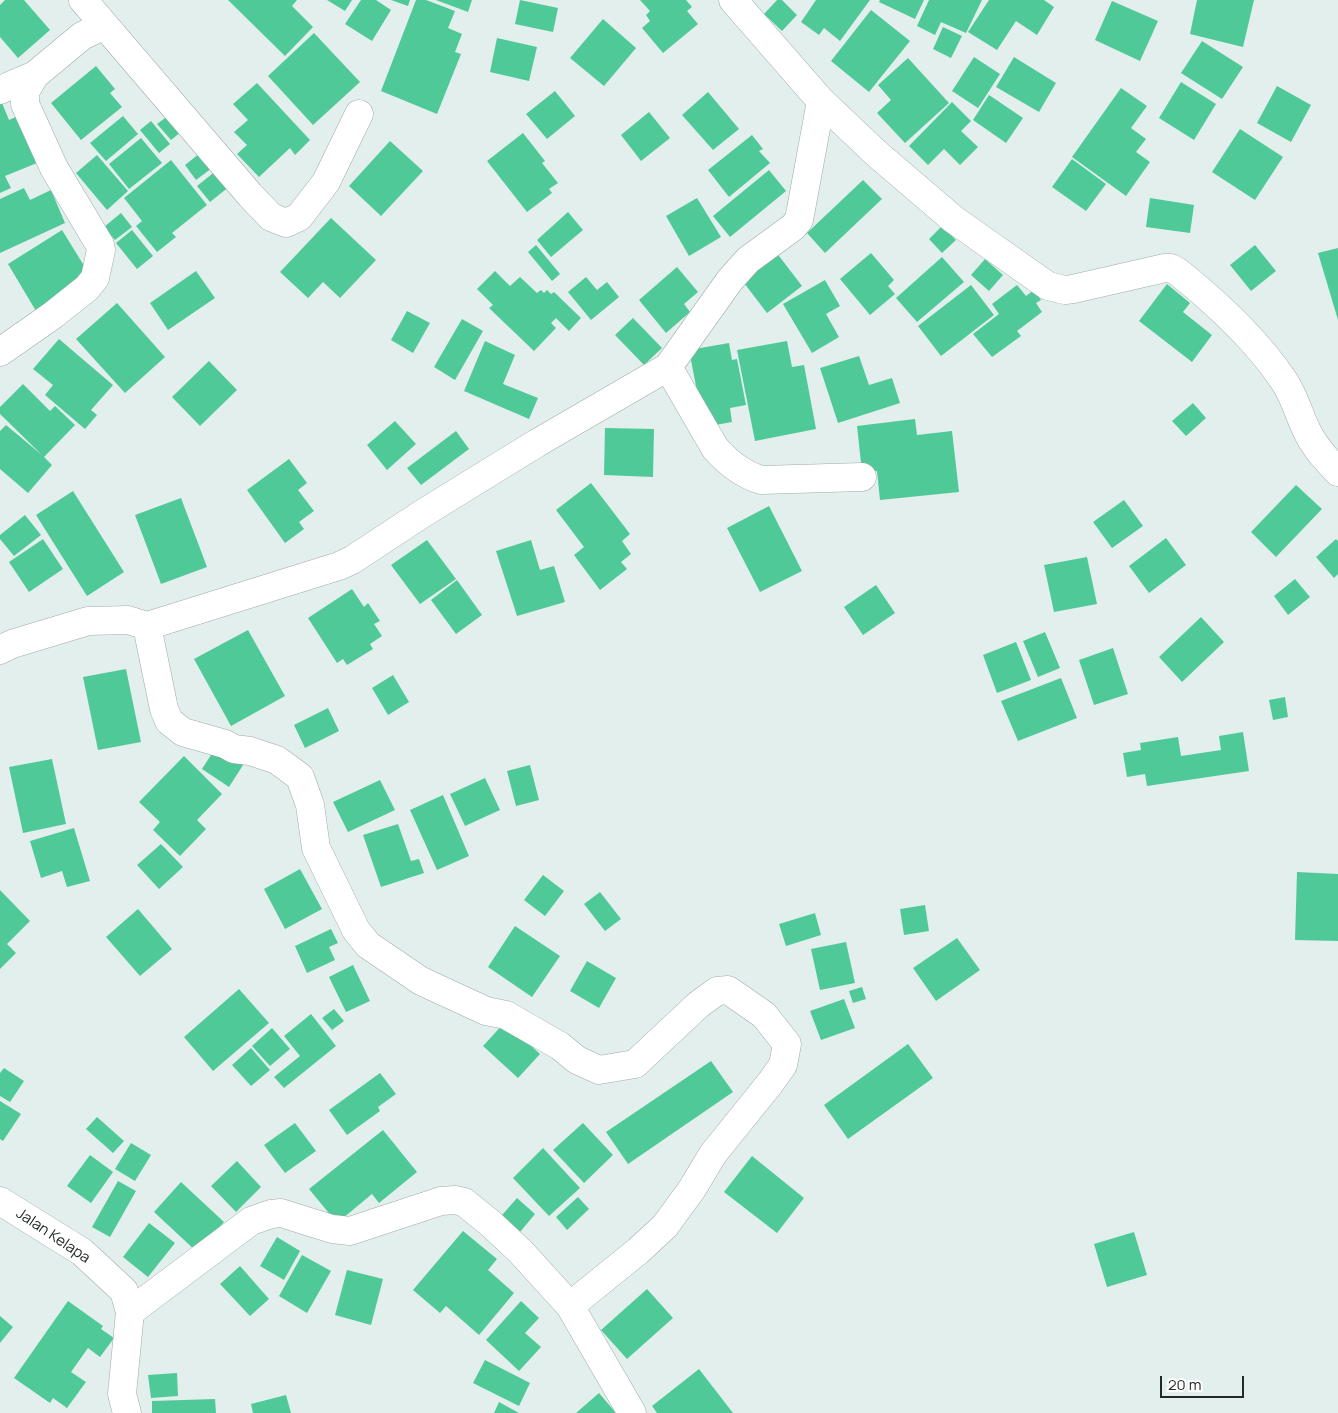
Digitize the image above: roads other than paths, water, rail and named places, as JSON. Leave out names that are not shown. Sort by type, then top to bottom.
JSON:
[{"type":"street","points":[[83,0],[271,217],[286,223],[299,217],[326,182],[359,114]]},
{"type":"street","points":[[733,0],[821,102],[877,154],[953,219],[1048,286],[1064,290],[1165,268],[1171,268],[1178,272],[1228,315],[1270,362],[1286,383],[1308,435],[1338,472]]},
{"type":"street","points":[[0,90],[35,75],[82,36],[104,25]]},
{"type":"street","points":[[0,352],[53,315],[87,288],[95,278],[101,250],[54,168],[25,104],[25,92],[35,75]]},
{"type":"street","points":[[0,650],[12,644],[34,639],[88,621],[128,620],[147,626],[339,566],[352,560],[425,512],[537,443],[668,367],[730,280],[748,260],[793,227],[799,220],[821,102]]},
{"type":"street","points":[[668,367],[714,448],[724,459],[749,476],[761,480],[862,477]]},
{"type":"street","points":[[147,626],[164,709],[170,721],[183,732],[277,760],[300,777],[310,805],[316,848],[356,930],[368,945],[421,982],[486,1011],[506,1015],[560,1046],[578,1060],[600,1070],[635,1064],[698,1005],[717,991],[728,990],[764,1015],[787,1044],[784,1065],[713,1154],[692,1189],[665,1226],[638,1251],[570,1306]]},
{"type":"street","points":[[130,1312],[251,1221],[271,1214],[281,1214],[332,1229],[350,1231],[441,1201],[455,1200],[464,1202],[490,1223],[521,1252],[570,1306],[632,1413]]},
{"type":"street","name":"Jalan Kelapa","points":[[0,1201],[82,1252],[124,1291],[130,1312],[122,1394],[127,1413]]}]
